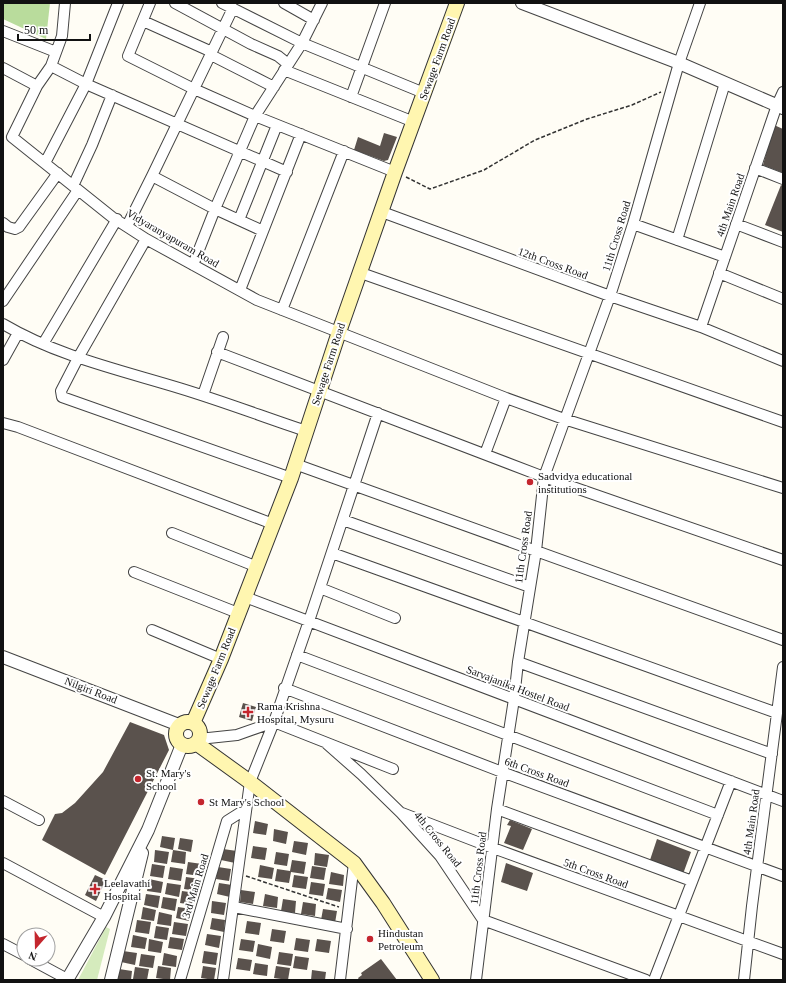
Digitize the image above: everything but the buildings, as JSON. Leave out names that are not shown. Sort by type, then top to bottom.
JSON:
[{"type":"main road","name":"Sewage Farm Road","points":[[193,723],[221,659],[293,471],[339,332],[361,273],[395,172],[457,3]]},
{"type":"main road","points":[[186,722],[193,723],[197,726],[199,731],[197,741],[188,746],[181,743],[176,736],[179,725],[186,722]]},
{"type":"main road","points":[[197,741],[354,863],[383,903],[432,980]]},
{"type":"main road","points":[[413,949],[431,963],[443,980]]},
{"type":"street","points":[[3,68],[37,86],[51,66],[62,36],[65,3]]},
{"type":"street","points":[[45,163],[86,84],[118,3]]},
{"type":"street","points":[[150,3],[128,56],[194,89],[255,116],[395,172]]},
{"type":"street","points":[[175,3],[278,56],[286,67],[414,122]]},
{"type":"street","points":[[222,3],[302,43],[424,93]]},
{"type":"street","points":[[284,3],[314,20]]},
{"type":"street","points":[[193,265],[215,208],[255,116],[302,43],[322,3]]},
{"type":"street","points":[[351,96],[385,3]]},
{"type":"street","points":[[522,3],[679,63],[780,106]]},
{"type":"street","name":"11th Cross Road","points":[[476,980],[502,772],[536,551],[544,476],[610,296],[633,224],[679,63],[700,3]]},
{"type":"street","points":[[127,226],[233,8]]},
{"type":"street","points":[[143,21],[274,87]]},
{"type":"street","points":[[3,31],[56,52]]},
{"type":"street","points":[[51,66],[86,84],[287,172]]},
{"type":"street","points":[[677,240],[725,83]]},
{"type":"street","name":"Vidyaranyapuram Road","points":[[37,86],[12,137],[75,188],[146,239],[257,300],[506,398],[564,419],[783,488]]},
{"type":"street","name":"4th Main Road","points":[[701,327],[755,168],[780,106],[783,92]]},
{"type":"street","points":[[3,301],[75,188],[112,95]]},
{"type":"street","points":[[239,220],[277,125]]},
{"type":"street","points":[[240,290],[301,134]]},
{"type":"street","points":[[282,310],[344,151]]},
{"type":"street","points":[[755,168],[783,179]]},
{"type":"street","points":[[5,228],[15,229],[19,227],[58,173]]},
{"type":"street","points":[[152,176],[263,231]]},
{"type":"street","name":"12th Cross Road","points":[[382,212],[610,296],[701,327],[783,361]]},
{"type":"street","points":[[43,344],[117,219]]},
{"type":"street","points":[[633,224],[725,257]]},
{"type":"street","points":[[736,224],[783,242]]},
{"type":"street","points":[[146,239],[78,358],[61,391],[62,397],[293,471],[354,486],[783,640]]},
{"type":"street","points":[[361,273],[783,422]]},
{"type":"street","points":[[719,273],[783,299]]},
{"type":"street","points":[[3,324],[43,344],[78,358],[203,395],[306,431]]},
{"type":"street","points":[[3,360],[18,332]]},
{"type":"street","points":[[203,395],[222,337]]},
{"type":"street","points":[[217,352],[544,476],[783,560]]},
{"type":"street","points":[[485,454],[506,398]]},
{"type":"street","points":[[224,980],[250,782],[274,722],[284,688],[309,621],[378,413]]},
{"type":"street","points":[[3,423],[273,524]]},
{"type":"street","points":[[343,520],[530,587]]},
{"type":"street","points":[[172,533],[256,566]]},
{"type":"street","points":[[332,553],[777,713]]},
{"type":"street","points":[[134,572],[238,613]]},
{"type":"street","points":[[320,588],[395,618]]},
{"type":"street","name":"Sarvajanika Hostel Road","points":[[245,597],[783,801]]},
{"type":"street","points":[[152,630],[221,659]]},
{"type":"street","points":[[297,655],[718,815]]},
{"type":"street","name":"Nilgiri Road","points":[[3,657],[179,725]]},
{"type":"street","points":[[518,662],[772,754]]},
{"type":"street","name":"4th Main Road","points":[[744,980],[783,667]]},
{"type":"street","name":"6th Cross Road","points":[[284,688],[502,772],[783,876]]},
{"type":"street","points":[[197,741],[237,736],[274,722],[393,769]]},
{"type":"street","points":[[44,967],[67,980],[104,917],[148,830],[181,747],[181,743]]},
{"type":"street","name":"4th Cross Road","points":[[327,744],[401,812],[440,856],[483,920]]},
{"type":"street","points":[[654,980],[731,781]]},
{"type":"street","points":[[3,801],[39,820]]},
{"type":"street","name":"3rd Main Road","points":[[180,980],[227,821],[246,809]]},
{"type":"street","points":[[497,809],[692,881]]},
{"type":"street","name":"5th Cross Road","points":[[401,812],[493,848],[783,954]]},
{"type":"street","points":[[110,980],[148,830]]},
{"type":"street","points":[[3,862],[104,917]]},
{"type":"street","points":[[340,980],[354,863]]},
{"type":"street","points":[[234,907],[347,929]]},
{"type":"street","points":[[483,920],[646,980]]},
{"type":"street","points":[[3,944],[16,951]]},
{"type":"path","points":[[395,172],[430,189],[484,170],[535,140],[587,119],[632,105],[672,87]]},
{"type":"path","points":[[238,874],[349,910]]},
{"type":"green space","points":[[3,3],[50,3],[46,39],[3,19]]},
{"type":"green space","points":[[106,927],[110,929],[97,980],[78,980]]},
{"type":"place","name":"Sadvidya educational institutions","points":[[530,482]]},
{"type":"place","name":"Rama Krishna Hospital, Mysuru","points":[[248,712]]},
{"type":"place","name":"St. Mary's School","points":[[138,779]]},
{"type":"place","name":"St Mary's School","points":[[201,802]]},
{"type":"place","name":"Leelavathi Hospital","points":[[95,889]]},
{"type":"place","name":"Hindustan Petroleum","points":[[370,939]]}]
